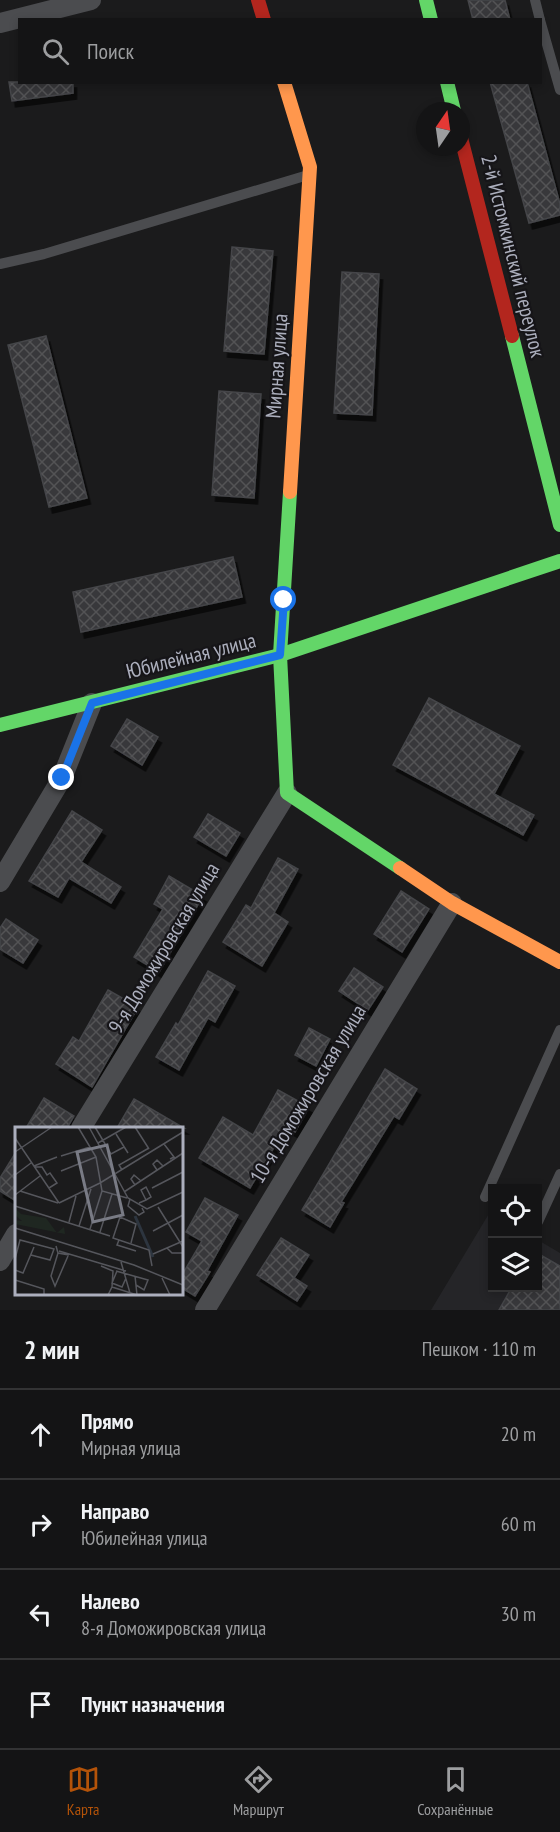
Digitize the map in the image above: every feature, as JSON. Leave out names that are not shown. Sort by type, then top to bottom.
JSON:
[{"type":"street","points":[[20,18],[91,0]]},
{"type":"street","points":[[258,0],[263,18]]},
{"type":"street","points":[[426,0],[430,18]]},
{"type":"street","points":[[0,23],[18,18]]},
{"type":"street","name":"Мирная улица","points":[[285,84],[310,167],[280,655],[287,793]]},
{"type":"street","points":[[447,84],[452,102]]},
{"type":"street","name":"2-й Истомкинский переулок","points":[[466,156],[560,525]]},
{"type":"street","name":"Юбилейная улица","points":[[0,725],[280,655],[560,561]]},
{"type":"street","points":[[0,882],[62,778],[92,703]]},
{"type":"street","points":[[287,793],[452,903],[560,962]]},
{"type":"street","name":"9-я Доможировская улица","points":[[82,1127],[287,793]]},
{"type":"street","name":"10-я Доможировская улица","points":[[205,1310],[452,903]]},
{"type":"street","points":[[0,1261],[15,1236]]},
{"type":"lane","points":[[535,0],[540,18]]},
{"type":"lane","points":[[542,27],[560,90]]},
{"type":"lane","points":[[0,264],[44,254],[310,174]]},
{"type":"lane","points":[[484,1197],[560,1030]]},
{"type":"lane","points":[[542,1212],[560,1174]]},
{"type":"shaded area","points":[[488,1215],[488,1292],[542,1292],[542,1242],[560,1253],[560,1310],[431,1310]]},
{"type":"building","points":[[468,0],[505,0],[510,18],[472,18]]},
{"type":"building","points":[[9,82],[73,84],[73,93],[12,101]]},
{"type":"building","points":[[491,84],[528,84],[560,204],[560,215],[529,223]]},
{"type":"building","points":[[232,247],[273,251],[264,354],[224,351]]},
{"type":"building","points":[[342,272],[379,274],[372,415],[334,413]]},
{"type":"building","points":[[46,336],[87,498],[49,507],[8,345]]},
{"type":"building","points":[[219,391],[261,394],[254,498],[212,495]]},
{"type":"building","points":[[233,557],[242,597],[81,632],[73,592]]},
{"type":"building","points":[[429,698],[520,746],[494,794],[534,815],[523,835],[393,765]]},
{"type":"building","points":[[127,719],[158,737],[142,765],[111,746]]},
{"type":"building","points":[[72,811],[102,830],[81,862],[121,887],[111,903],[69,878],[58,897],[29,881]]},
{"type":"building","points":[[208,814],[240,833],[226,856],[194,837]]},
{"type":"building","points":[[278,858],[298,869],[274,913],[288,922],[262,966],[223,942],[246,905],[251,908]]},
{"type":"building","points":[[169,876],[203,896],[159,972],[134,957],[163,909],[154,904]]},
{"type":"building","points":[[401,891],[429,909],[402,952],[374,934]]},
{"type":"building","points":[[6,919],[38,940],[23,963],[0,949],[0,928]]},
{"type":"building","points":[[354,968],[383,987],[368,1010],[339,991]]},
{"type":"building","points":[[208,971],[235,986],[215,1022],[208,1018],[179,1070],[156,1057],[176,1023],[178,1025]]},
{"type":"building","points":[[108,990],[138,1007],[92,1087],[56,1064],[73,1037],[79,1041]]},
{"type":"building","points":[[309,1028],[330,1039],[316,1066],[295,1055]]},
{"type":"building","points":[[385,1069],[417,1089],[399,1119],[394,1116],[341,1202],[344,1203],[330,1227],[302,1210]]},
{"type":"building","points":[[278,1090],[309,1107],[295,1132],[286,1127],[250,1188],[199,1158],[223,1117],[253,1135]]},
{"type":"building","points":[[44,1098],[74,1116],[68,1127],[27,1127]]},
{"type":"building","points":[[134,1099],[182,1127],[118,1127]]},
{"type":"building","points":[[15,1154],[15,1200],[0,1191],[0,1178]]},
{"type":"building","points":[[205,1198],[238,1215],[207,1271],[210,1272],[195,1296],[183,1289],[183,1273],[202,1241],[186,1232]]},
{"type":"building","points":[[281,1238],[309,1255],[294,1278],[307,1286],[297,1301],[257,1275]]},
{"type":"building","points":[[542,1256],[560,1266],[560,1310],[499,1310],[509,1292],[542,1292]]},
{"type":"traffic: fast","points":[[426,0],[430,18]]},
{"type":"traffic: fast","points":[[447,84],[452,102]]},
{"type":"traffic: fast","points":[[512,336],[560,525]]},
{"type":"traffic: fast","points":[[290,492],[280,655],[287,793],[400,868]]},
{"type":"traffic: fast","points":[[0,725],[280,655],[560,561]]},
{"type":"traffic: slow","points":[[285,84],[310,167],[290,492]]},
{"type":"traffic: slow","points":[[400,868],[452,903],[560,962]]},
{"type":"traffic: jam","points":[[258,0],[263,18]]},
{"type":"traffic: jam","points":[[466,156],[512,336]]},
{"type":"route","points":[[62,778],[92,703],[280,655],[284,600]]}]
